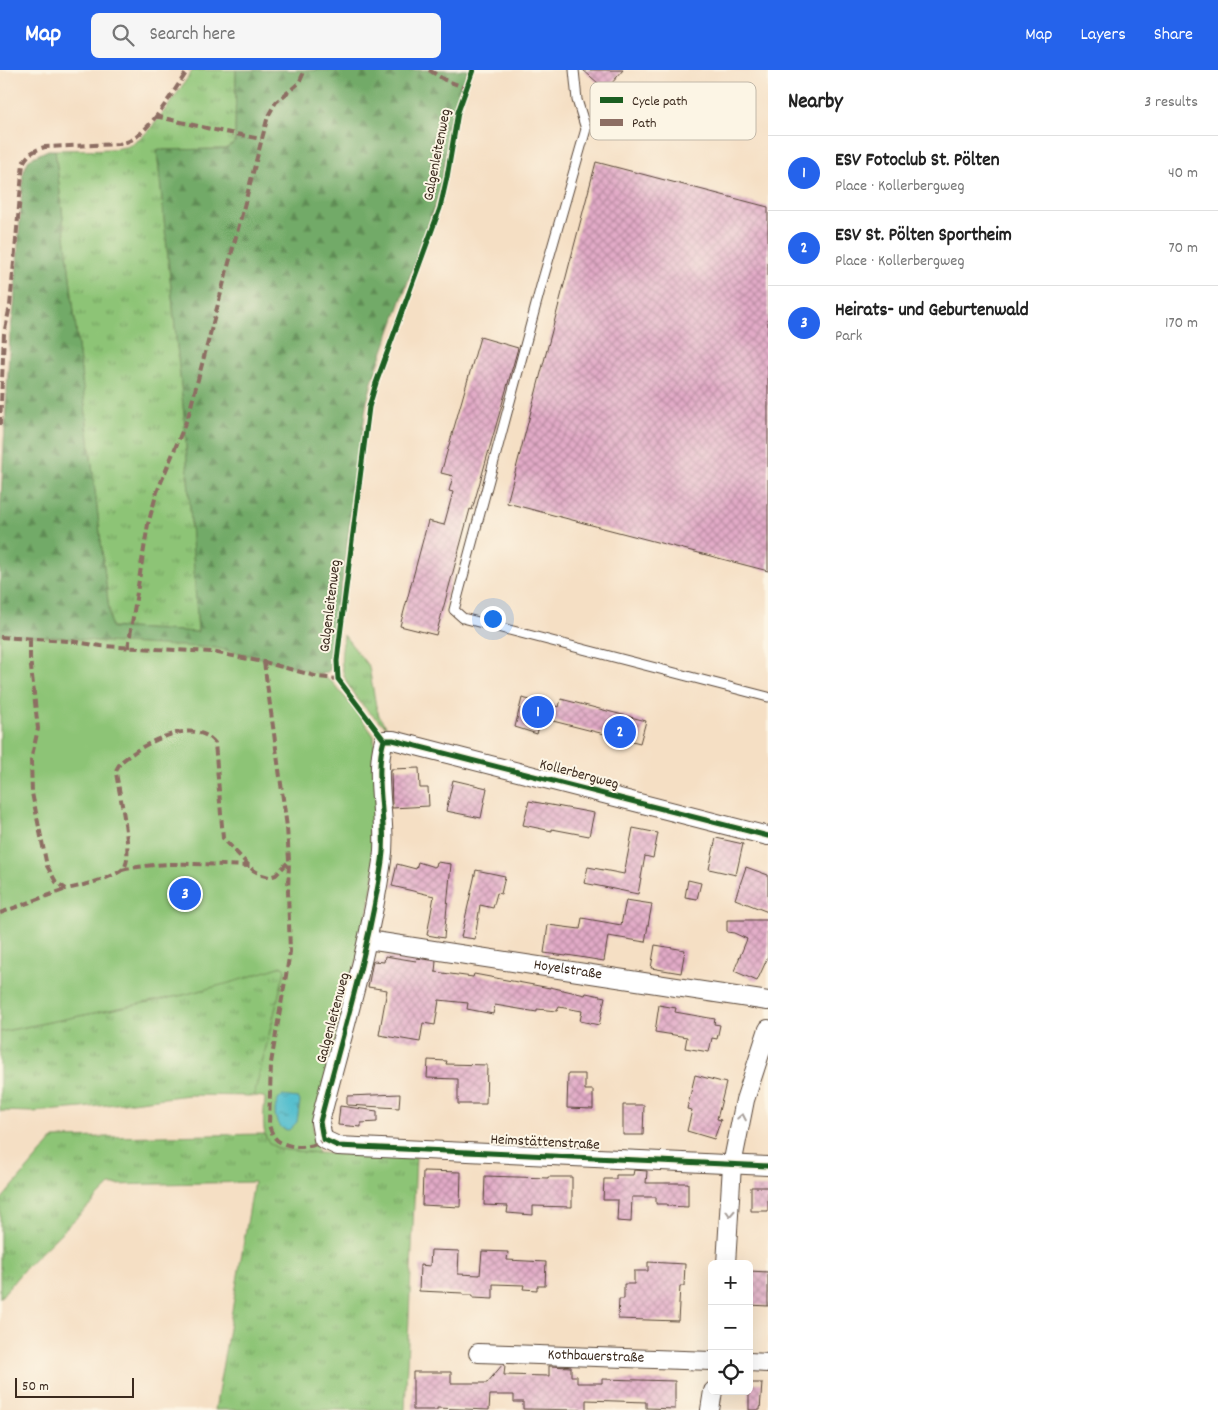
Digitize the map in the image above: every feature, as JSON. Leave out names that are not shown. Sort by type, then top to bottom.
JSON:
[{"type":"street","name":"Kollerbergweg","points":[[384,740],[393,740],[768,836]]},
{"type":"street","name":"Galgenleitenweg","points":[[324,1139],[320,1122],[368,940],[382,859],[383,816],[380,770],[381,751],[384,740]]},
{"type":"street","name":"Hoyelstraße","points":[[368,940],[768,1002]]},
{"type":"street","points":[[726,1260],[732,1165],[745,1100],[768,1029]]},
{"type":"street","name":"Heimstättenstraße","points":[[324,1139],[338,1146],[768,1166]]},
{"type":"street","name":"Kothbauerstraße","points":[[478,1353],[708,1361]]},
{"type":"street","points":[[753,1362],[768,1363]]},
{"type":"street","points":[[710,1410],[712,1395]]},
{"type":"lane","points":[[574,70],[576,100],[586,129],[538,296],[454,610],[463,618],[768,697]]},
{"type":"green space","points":[[193,70],[236,70],[235,142],[226,149],[157,150],[184,415],[198,632],[111,627],[55,150],[109,149],[125,147],[134,143],[153,126]]},
{"type":"green space","points":[[236,70],[468,70],[453,111],[440,191],[372,382],[366,406],[330,670],[320,674],[266,659],[215,648],[0,634],[0,516],[10,335],[14,307],[23,173],[29,159],[48,150],[55,150],[111,627],[198,632],[184,415],[157,150],[226,149],[235,142]]},
{"type":"green space","points":[[0,634],[215,648],[266,659],[320,674],[333,683],[374,736],[379,848],[362,941],[313,1125],[318,1153],[289,1150],[272,1145],[267,1139],[264,1130],[265,1099],[264,1097],[254,1096],[285,970],[282,966],[233,982],[183,995],[0,1032]]},
{"type":"green space","points":[[344,635],[369,667],[376,706],[380,718],[387,727],[365,708],[348,684],[341,662]]},
{"type":"green space","points":[[282,966],[285,970],[254,1096],[189,1095],[82,1108],[33,1112],[0,1111],[0,1032],[183,995]]},
{"type":"green space","points":[[264,1134],[270,1144],[279,1149],[318,1153],[416,1157],[405,1410],[215,1410],[254,1182],[110,1185],[26,1267],[0,1298],[0,1201],[54,1138]]},
{"type":"water","points":[[282,1096],[298,1098],[300,1101],[297,1122],[289,1130],[280,1126],[275,1116],[276,1105]]},
{"type":"building","points":[[583,70],[623,70],[613,82],[597,82]]},
{"type":"building","points":[[596,162],[768,207],[768,571],[507,503]]},
{"type":"building","points":[[480,337],[518,348],[472,510],[470,509],[436,635],[400,626],[428,521],[444,525],[453,492],[449,491],[453,476],[441,473]]},
{"type":"building","points":[[522,698],[559,707],[561,699],[646,721],[640,743],[541,718],[537,734],[515,727]]},
{"type":"building","points":[[419,768],[420,788],[428,788],[429,806],[392,808],[391,769]]},
{"type":"building","points":[[453,780],[487,788],[481,818],[446,811]]},
{"type":"building","points":[[529,801],[594,813],[589,836],[523,825]]},
{"type":"building","points":[[633,828],[658,833],[653,858],[645,856],[638,894],[584,883],[588,867],[624,874]]},
{"type":"building","points":[[716,838],[743,844],[736,875],[709,869]]},
{"type":"building","points":[[418,862],[434,867],[437,862],[451,864],[444,938],[427,935],[434,896],[392,886],[397,864],[416,869]]},
{"type":"building","points":[[746,867],[768,875],[768,912],[735,899]]},
{"type":"building","points":[[476,870],[505,876],[501,894],[497,893],[493,908],[480,905],[475,939],[461,937]]},
{"type":"building","points":[[688,880],[701,883],[697,899],[685,897]]},
{"type":"building","points":[[626,900],[652,904],[645,942],[608,936],[604,961],[544,953],[548,925],[580,929],[582,918],[621,925]]},
{"type":"building","points":[[727,920],[768,920],[768,957],[757,981],[734,971],[747,939],[727,932]]},
{"type":"building","points":[[655,945],[685,950],[681,973],[651,968]]},
{"type":"building","points":[[385,956],[416,961],[417,958],[436,961],[435,972],[473,977],[474,974],[605,997],[599,1025],[580,1021],[582,1011],[559,1007],[557,1011],[537,1009],[537,1012],[495,1005],[493,1014],[467,1009],[468,1003],[439,1000],[435,1025],[423,1023],[420,1042],[379,1035],[387,990],[368,987],[373,961],[384,962]]},
{"type":"building","points":[[659,1005],[676,1008],[675,1012],[715,1019],[714,1024],[720,1025],[717,1039],[712,1038],[709,1052],[685,1048],[687,1037],[655,1032]]},
{"type":"building","points":[[428,1060],[447,1061],[446,1064],[487,1065],[486,1104],[458,1104],[458,1079],[427,1078]]},
{"type":"building","points":[[568,1074],[585,1074],[585,1090],[593,1090],[593,1109],[567,1108]]},
{"type":"building","points":[[695,1075],[726,1083],[717,1119],[721,1120],[714,1139],[687,1131],[692,1110],[687,1109]]},
{"type":"building","points":[[400,1094],[399,1108],[347,1105],[347,1096]]},
{"type":"building","points":[[623,1105],[644,1105],[643,1135],[623,1135]]},
{"type":"building","points":[[340,1106],[377,1111],[377,1122],[361,1123],[361,1127],[338,1125]]},
{"type":"building","points":[[634,1170],[647,1171],[646,1183],[688,1183],[688,1207],[656,1204],[656,1197],[632,1197],[631,1222],[617,1221],[618,1200],[603,1200],[604,1179],[616,1179],[616,1175],[633,1175]]},
{"type":"building","points":[[423,1171],[461,1172],[460,1207],[422,1205]]},
{"type":"building","points":[[485,1176],[572,1177],[572,1207],[533,1206],[533,1215],[507,1213],[508,1206],[484,1205]]},
{"type":"building","points":[[751,1187],[768,1187],[768,1211],[751,1211]]},
{"type":"building","points":[[431,1250],[459,1251],[458,1274],[480,1275],[482,1251],[508,1252],[507,1260],[546,1262],[545,1286],[537,1286],[537,1290],[523,1289],[524,1285],[493,1284],[493,1299],[473,1298],[473,1295],[463,1295],[463,1293],[419,1291],[420,1265],[430,1266]]},
{"type":"building","points":[[648,1262],[685,1264],[684,1286],[680,1286],[678,1321],[618,1319],[619,1299],[624,1299],[624,1284],[634,1284],[634,1271],[648,1271]]},
{"type":"building","points":[[753,1271],[768,1272],[768,1306],[753,1305]]},
{"type":"building","points":[[503,1364],[505,1365],[504,1375],[549,1376],[549,1366],[571,1367],[571,1376],[577,1376],[577,1383],[602,1383],[602,1379],[675,1381],[675,1409],[646,1408],[646,1402],[586,1400],[586,1410],[523,1409],[523,1402],[514,1402],[514,1395],[490,1395],[489,1410],[437,1408],[437,1410],[413,1410],[413,1372],[451,1372],[451,1383],[487,1383]]},
{"type":"building","points":[[753,1383],[762,1383],[760,1410],[749,1410],[749,1395],[753,1395]]},
{"type":"marked path","points":[[0,425],[4,334],[10,306],[23,163],[32,152],[45,147],[119,144],[131,140],[147,128],[188,70]]},
{"type":"marked path","points":[[128,648],[148,524],[157,492],[188,417],[268,116],[276,102],[299,83],[305,70]]},
{"type":"marked path","points":[[429,70],[445,80],[466,88]]},
{"type":"marked path","points":[[155,116],[261,139]]},
{"type":"marked path","points":[[0,637],[70,641],[101,646],[212,652],[264,662],[319,677],[338,679]]},
{"type":"marked path","points":[[30,640],[30,658],[38,729],[31,760],[32,793],[47,866],[56,882],[66,889],[72,888],[114,875],[124,868],[127,861],[127,837],[116,773],[118,766],[123,760],[154,741],[165,736],[187,732],[197,732],[207,736],[215,743],[223,838],[253,870],[262,875],[269,877],[276,875],[289,861]]},
{"type":"marked path","points":[[264,662],[287,827],[290,952],[271,1063],[269,1125],[276,1139],[291,1146],[303,1147],[314,1145],[323,1139]]},
{"type":"marked path","points":[[122,870],[170,864],[250,866]]},
{"type":"marked path","points":[[0,913],[66,889]]},
{"type":"cycle path","points":[[384,740],[338,679],[337,661],[369,407],[440,208],[458,112],[473,70]]},
{"type":"cycle path","points":[[384,740],[380,769],[383,846],[377,894],[320,1122],[323,1139],[338,1146],[768,1166]]},
{"type":"cycle path","points":[[384,740],[393,740],[768,836]]},
{"type":"place","name":"ESV Fotoclub St. Pölten","points":[[538,712]]},
{"type":"place","name":"ESV St. Pölten Sportheim","points":[[620,732]]},
{"type":"place","name":"Heirats- und Geburtenwald","points":[[185,894]]}]
